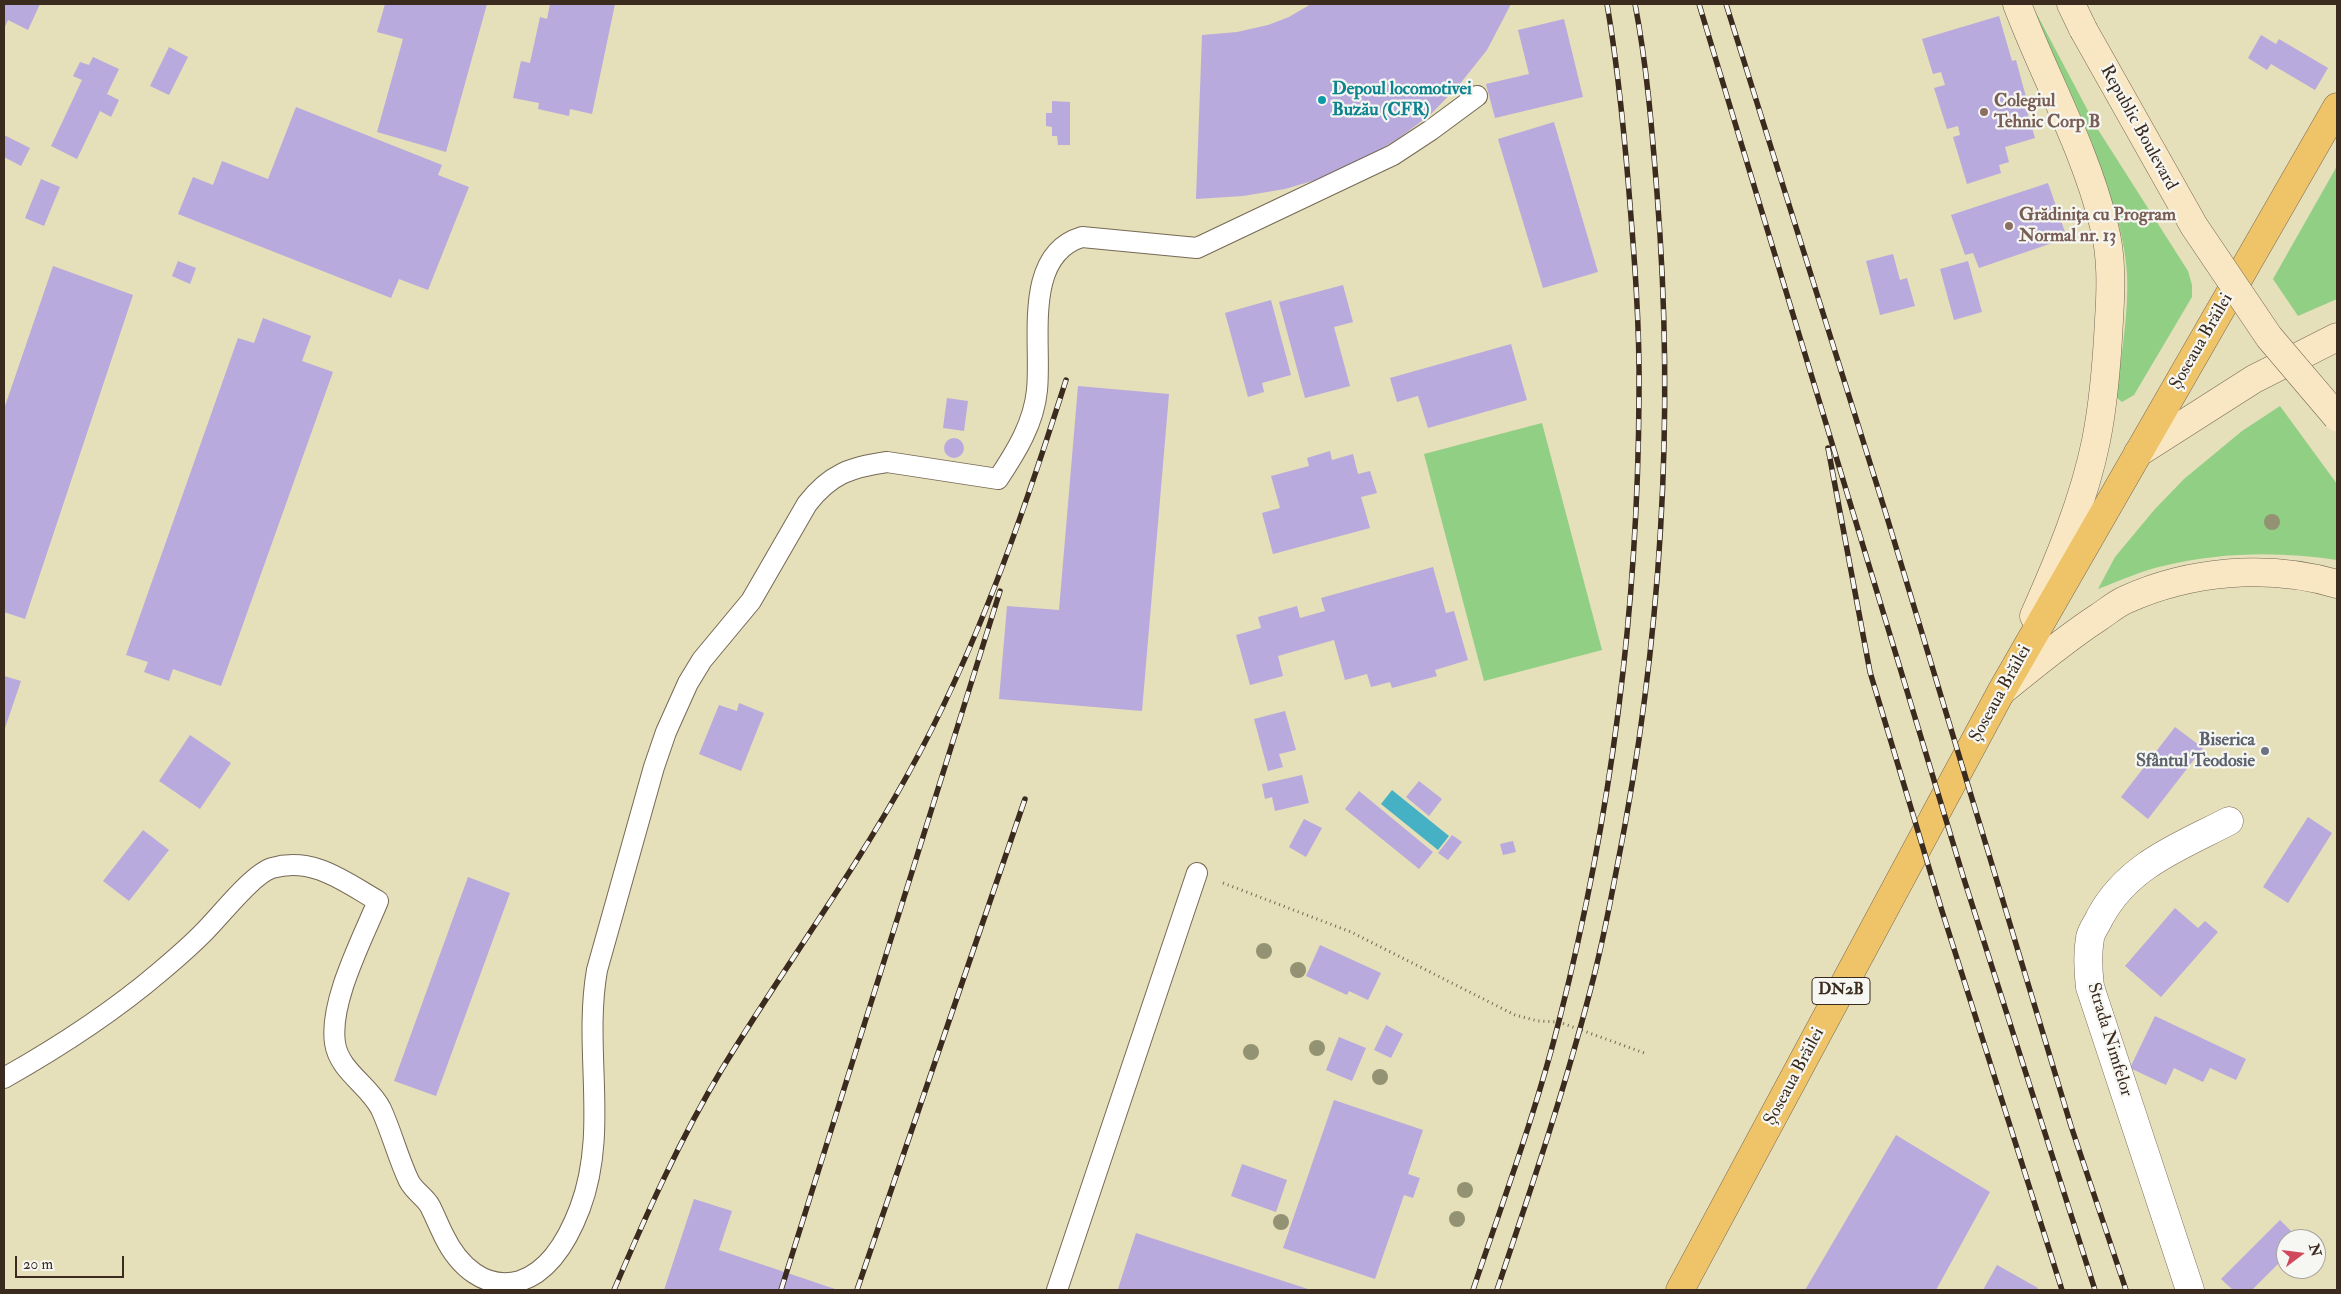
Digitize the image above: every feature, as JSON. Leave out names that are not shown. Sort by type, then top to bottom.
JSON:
[{"type":"main road","points":[[2001,692],[2070,532],[2096,442],[2105,388],[2110,312],[2110,264],[2105,227],[2074,137],[2017,4]]},
{"type":"main road","name":"Republic Boulevard","points":[[2071,4],[2083,29],[2194,226],[2269,337],[2337,418]]},
{"type":"main road","name":"Șoseaua Brăilei","points":[[1680,1290],[2001,692],[2337,106]]},
{"type":"main road","points":[[2138,453],[2254,380],[2326,341],[2337,337]]},
{"type":"main road","points":[[2001,692],[2070,637],[2124,601],[2167,585],[2231,573],[2265,572],[2304,576],[2337,584]]},
{"type":"street","name":"Strada Nimfelor","points":[[2190,1290],[2090,987],[2087,964],[2090,936],[2107,904],[2127,880],[2154,860],[2229,821]]},
{"type":"lane","points":[[4,1078],[105,1014],[160,972],[200,937],[258,875],[272,868],[308,865],[331,874],[378,900],[336,1008],[335,1043],[339,1058],[380,1108],[410,1184],[429,1204],[444,1237],[468,1269],[480,1278],[493,1283],[509,1284],[538,1274],[552,1259],[574,1223],[591,1170],[596,1116],[591,1037],[592,996],[599,961],[666,732],[688,683],[702,660],[751,600],[807,504],[817,491],[838,474],[887,462],[998,479],[1017,450],[1031,418],[1037,390],[1039,298],[1046,273],[1058,251],[1070,240],[1082,237],[1197,248],[1393,155],[1477,96]]},
{"type":"lane","points":[[1057,1290],[1197,874]]},
{"type":"path","points":[[1197,874],[1351,932],[1515,1014],[1538,1021],[1558,1022],[1647,1054]]},
{"type":"green space","points":[[2032,5],[2097,128],[2188,271],[2192,285],[2192,297],[2134,395],[2122,402],[2116,397],[2127,304],[2127,273],[2119,226],[2113,203],[2066,94]]},
{"type":"green space","points":[[2337,166],[2337,299],[2298,316],[2273,279]]},
{"type":"green space","points":[[2280,406],[2337,484],[2337,560],[2272,554],[2206,558],[2155,568],[2098,589],[2115,557],[2155,509],[2184,479],[2242,431]]},
{"type":"green space","points":[[1542,423],[1602,650],[1484,681],[1424,454]]},
{"type":"water","points":[[1392,790],[1449,836],[1438,850],[1381,804]]},
{"type":"building","points":[[4,4],[40,4],[28,30],[8,20],[4,29]]},
{"type":"building","points":[[385,4],[487,4],[446,152],[377,132],[403,39],[377,32]]},
{"type":"building","points":[[550,4],[615,4],[592,114],[570,109],[569,116],[538,109],[539,103],[513,98],[521,61],[530,63],[540,17],[547,19]]},
{"type":"building","name":"Depoul locomotivei Buzău (CFR)","points":[[1311,4],[1511,4],[1487,50],[1459,85],[1431,114],[1399,138],[1370,156],[1329,176],[1285,189],[1243,196],[1196,199],[1202,35],[1237,32],[1268,25],[1289,17]]},
{"type":"building","name":"Colegiul Tehnic Corp B","points":[[1999,16],[2012,61],[2016,60],[2026,97],[2023,98],[2035,138],[2005,147],[2009,162],[1999,165],[2001,173],[1967,184],[1953,137],[1960,135],[1958,126],[1947,129],[1934,88],[1945,85],[1941,72],[1933,74],[1922,39]]},
{"type":"building","points":[[1564,19],[1583,97],[1495,118],[1486,84],[1529,74],[1518,30]]},
{"type":"building","points":[[2261,35],[2276,44],[2279,39],[2328,68],[2315,90],[2271,64],[2267,70],[2248,58]]},
{"type":"building","points":[[169,47],[188,57],[169,95],[150,86]]},
{"type":"building","points":[[93,57],[119,69],[107,94],[119,100],[111,117],[100,111],[77,159],[51,146],[82,80],[73,76],[80,62],[89,65]]},
{"type":"building","points":[[1052,101],[1070,102],[1070,145],[1058,145],[1057,136],[1052,136],[1052,127],[1046,126],[1046,113],[1052,113]]},
{"type":"building","points":[[296,107],[442,165],[438,175],[469,187],[428,290],[399,279],[391,298],[178,214],[193,177],[213,185],[222,161],[268,179]]},
{"type":"building","points":[[1554,122],[1598,272],[1543,288],[1498,139]]},
{"type":"building","points":[[4,135],[30,148],[21,166],[4,157]]},
{"type":"building","points":[[41,179],[60,187],[44,226],[25,218]]},
{"type":"building","name":"Grădinița cu Program Normal nr. 13","points":[[2048,183],[2067,238],[1979,268],[1973,253],[1965,255],[1951,215]]},
{"type":"building","points":[[1893,254],[1900,280],[1907,278],[1915,306],[1880,315],[1866,261]]},
{"type":"building","points":[[178,261],[196,268],[190,284],[172,276]]},
{"type":"building","points":[[1968,261],[1982,312],[1954,320],[1940,269]]},
{"type":"building","points":[[53,266],[133,295],[25,619],[4,612],[4,409]]},
{"type":"building","points":[[1343,285],[1353,322],[1334,327],[1350,386],[1305,398],[1279,302]]},
{"type":"building","points":[[1271,300],[1291,375],[1262,383],[1264,392],[1248,397],[1225,313]]},
{"type":"building","points":[[263,318],[311,336],[302,361],[333,372],[221,686],[173,669],[169,681],[144,672],[148,662],[126,655],[238,338],[254,343]]},
{"type":"building","points":[[1511,344],[1527,400],[1428,428],[1418,396],[1397,402],[1390,378]]},
{"type":"building","points":[[1078,386],[1169,394],[1142,711],[999,699],[1007,606],[1059,610]]},
{"type":"building","points":[[947,398],[968,401],[964,431],[943,428]]},
{"type":"building","points":[[954,438],[961,441],[964,448],[961,455],[954,458],[947,455],[944,448],[947,441]]},
{"type":"building","points":[[1330,451],[1332,460],[1353,454],[1358,474],[1370,471],[1377,493],[1361,497],[1370,528],[1273,554],[1262,513],[1280,508],[1271,476],[1309,466],[1307,458]]},
{"type":"building","points":[[1433,567],[1446,613],[1454,611],[1468,660],[1435,670],[1437,676],[1392,688],[1390,682],[1371,687],[1367,674],[1345,680],[1334,640],[1278,656],[1283,676],[1250,685],[1236,635],[1261,628],[1258,617],[1297,606],[1300,618],[1325,611],[1321,598]]},
{"type":"building","points":[[4,676],[21,681],[4,731]]},
{"type":"building","points":[[739,703],[764,713],[741,771],[699,754],[719,705],[737,711]]},
{"type":"building","points":[[1285,711],[1296,750],[1279,754],[1283,767],[1268,771],[1254,719]]},
{"type":"building","points":[[2175,727],[2203,748],[2148,819],[2121,797]]},
{"type":"building","points":[[190,735],[231,763],[200,809],[159,781]]},
{"type":"building","points":[[1302,775],[1309,803],[1275,811],[1272,797],[1265,799],[1262,784]]},
{"type":"building","points":[[1419,781],[1442,799],[1429,816],[1406,797]]},
{"type":"building","points":[[1359,791],[1433,852],[1419,869],[1345,809]]},
{"type":"building","points":[[2308,817],[2332,833],[2288,903],[2263,887]]},
{"type":"building","points":[[1304,819],[1322,828],[1306,857],[1289,847]]},
{"type":"building","points":[[143,830],[169,850],[129,901],[103,881]]},
{"type":"building","points":[[1452,835],[1462,842],[1448,860],[1438,853]]},
{"type":"building","points":[[1513,841],[1516,852],[1503,855],[1500,844]]},
{"type":"building","points":[[468,877],[510,893],[436,1096],[394,1081]]},
{"type":"building","points":[[2175,908],[2198,928],[2205,921],[2218,932],[2161,997],[2125,966]]},
{"type":"building","points":[[1320,945],[1381,973],[1368,1000],[1349,991],[1347,995],[1306,976]]},
{"type":"building","points":[[2155,1016],[2246,1059],[2236,1080],[2210,1068],[2203,1082],[2174,1068],[2166,1085],[2130,1068]]},
{"type":"building","points":[[1386,1025],[1403,1034],[1391,1058],[1374,1050]]},
{"type":"building","points":[[1339,1037],[1366,1048],[1352,1081],[1326,1070]]},
{"type":"building","points":[[1334,1100],[1423,1130],[1408,1174],[1420,1178],[1413,1198],[1404,1195],[1375,1279],[1283,1248]]},
{"type":"building","points":[[1896,1135],[1990,1192],[1936,1290],[1805,1290]]},
{"type":"building","points":[[1242,1164],[1287,1180],[1276,1212],[1231,1196]]},
{"type":"building","points":[[694,1199],[732,1211],[719,1250],[838,1290],[664,1290]]},
{"type":"building","points":[[2280,1220],[2289,1229],[2276,1229],[2276,1266],[2252,1290],[2233,1290],[2221,1279]]},
{"type":"building","points":[[1136,1233],[1311,1290],[1121,1290],[1118,1289]]},
{"type":"building","points":[[1997,1265],[2038,1288],[2037,1290],[1983,1290]]},
{"type":"railway","points":[[1473,1290],[1519,1156],[1559,1021],[1593,867],[1607,789],[1627,633],[1637,475],[1639,342],[1624,136],[1607,4]]},
{"type":"railway","points":[[1497,1290],[1561,1095],[1584,1016],[1597,962],[1612,895],[1632,784],[1654,616],[1664,447],[1665,362],[1657,193],[1646,74],[1635,4]]},
{"type":"railway","points":[[1699,4],[1963,876],[2095,1290]]},
{"type":"railway","points":[[1726,4],[1886,514],[2071,1126],[2126,1290]]},
{"type":"railway","points":[[614,1290],[664,1178],[722,1069],[864,849],[933,727],[956,679],[997,581],[1033,481],[1066,380]]},
{"type":"railway","points":[[1828,448],[1870,672],[1942,911],[2062,1290]]},
{"type":"railway","points":[[781,1290],[1000,591]]},
{"type":"railway","points":[[857,1290],[1025,799]]},
{"type":"place","name":"Depoul locomotivei Buzău (CFR)","points":[[1322,100]]},
{"type":"place","name":"Colegiul Tehnic Corp B","points":[[1984,112]]},
{"type":"place","name":"Grădinița cu Program Normal nr. 13","points":[[2009,226]]},
{"type":"place","name":"Biserica Sfântul Teodosie","points":[[2265,751]]}]
